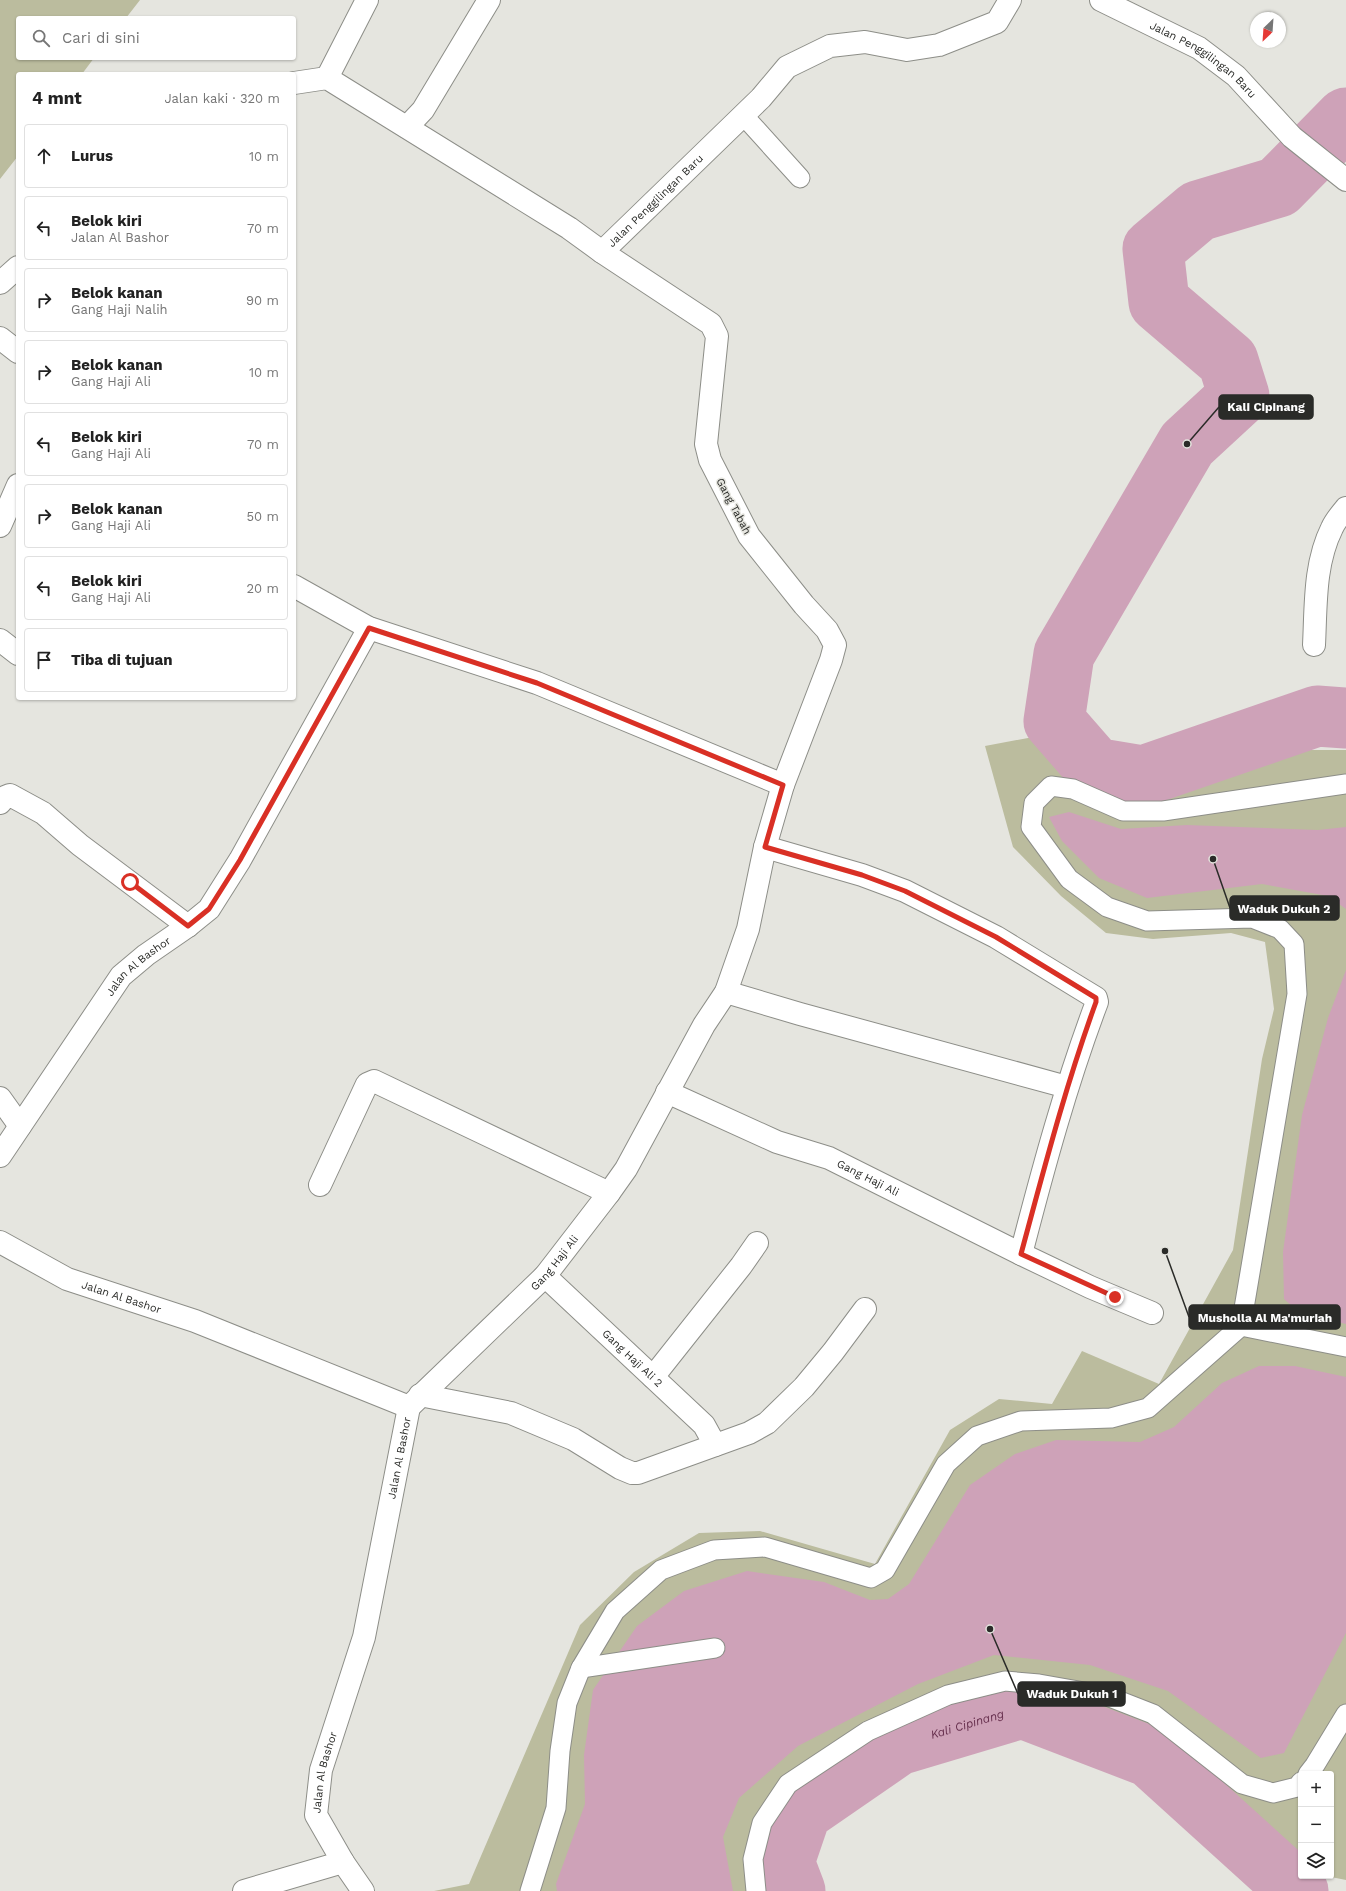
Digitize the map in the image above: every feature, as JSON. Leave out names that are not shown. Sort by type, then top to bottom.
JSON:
[{"type":"street","points":[[296,83],[327,78],[367,0]]},
{"type":"street","points":[[407,127],[423,110],[489,0]]},
{"type":"street","name":"Jalan Penggilingan Baru","points":[[327,78],[569,228],[602,252],[761,98],[787,67],[830,46],[865,42],[907,50],[939,45],[997,22],[1010,0]]},
{"type":"street","name":"Jalan Penggilingan Baru","points":[[1101,0],[1199,48],[1236,76],[1292,137],[1346,180]]},
{"type":"street","name":"Gang Tabah","points":[[602,252],[711,324],[717,336],[706,444],[710,460],[749,536],[804,605],[827,630],[835,645],[827,672],[783,785]]},
{"type":"street","points":[[0,283],[16,269]]},
{"type":"street","points":[[0,338],[16,350]]},
{"type":"street","points":[[0,526],[16,490]]},
{"type":"street","points":[[1314,645],[1316,596],[1320,562],[1332,528],[1346,508]]},
{"type":"street","points":[[296,587],[369,628],[537,683],[783,785]]},
{"type":"street","name":"Jalan Al Bashor","points":[[0,1156],[121,976],[146,955],[188,926],[209,909],[240,860],[369,628]]},
{"type":"street","points":[[0,640],[16,652]]},
{"type":"street","name":"Gang Haji Ali","points":[[414,1401],[545,1276],[626,1169],[704,1025],[726,992],[748,929],[765,847],[783,785]]},
{"type":"street","points":[[0,803],[5,797],[10,795],[43,813],[80,845],[188,926]]},
{"type":"street","points":[[765,847],[862,875],[905,891],[996,937],[1096,998],[1096,1002],[1067,1087],[1021,1254]]},
{"type":"street","points":[[726,992],[800,1014],[1067,1087]]},
{"type":"street","points":[[320,1185],[367,1084],[374,1081],[609,1193]]},
{"type":"street","name":"Gang Haji Ali","points":[[667,1092],[777,1142],[829,1158],[1021,1254],[1090,1287],[1152,1313]]},
{"type":"street","points":[[0,1098],[20,1126]]},
{"type":"street","name":"Jalan Al Bashor","points":[[0,1242],[67,1279],[194,1321],[414,1401],[364,1636],[321,1770],[316,1815],[343,1862],[363,1891]]},
{"type":"street","points":[[653,1377],[741,1266],[757,1243]]},
{"type":"street","name":"Gang Haji Ali 2","points":[[545,1276],[704,1425],[715,1445]]},
{"type":"street","points":[[414,1401],[510,1413],[573,1439],[620,1468],[632,1473],[647,1471],[750,1433],[767,1423],[804,1387],[833,1352],[865,1309]]},
{"type":"street","points":[[244,1891],[343,1862]]},
{"type":"lane","points":[[743,115],[800,178]]},
{"type":"lane","points":[[530,1891],[556,1808],[560,1752],[567,1703],[582,1668],[615,1611],[661,1570],[714,1550],[765,1547],[871,1578],[885,1570],[946,1464],[977,1436],[1021,1421],[1111,1418],[1148,1408],[1242,1326],[1297,994],[1294,944],[1280,929],[1252,918],[1147,921],[1107,907],[1069,879],[1031,827],[1034,803],[1051,786],[1073,789],[1123,811],[1163,811],[1346,784]]},
{"type":"lane","points":[[1242,1326],[1346,1347]]},
{"type":"lane","points":[[582,1668],[715,1648]]},
{"type":"lane","points":[[756,1891],[753,1859],[762,1823],[788,1784],[868,1731],[948,1696],[1005,1681],[1039,1684],[1107,1696],[1153,1714],[1242,1784],[1273,1793],[1298,1786]]},
{"type":"lane","points":[[1310,1771],[1346,1714]]},
{"type":"green space","points":[[0,0],[140,0],[128,16],[16,16],[16,60],[92,60],[84,72],[16,72],[16,159],[0,179]]},
{"type":"green space","points":[[1044,735],[1066,774],[1095,794],[1121,802],[1142,797],[1218,769],[1291,750],[1346,750],[1346,1880],[1334,1878],[1334,1771],[1298,1771],[1298,1857],[1148,1726],[1111,1711],[1042,1694],[1014,1691],[953,1704],[869,1741],[787,1802],[772,1832],[764,1859],[767,1891],[434,1891],[469,1884],[580,1625],[634,1572],[699,1533],[760,1531],[875,1564],[950,1430],[999,1399],[1052,1404],[1082,1351],[1159,1384],[1233,1250],[1262,1059],[1274,1009],[1265,942],[1231,933],[1153,939],[1106,933],[1061,896],[1013,847],[985,746]]},
{"type":"shaded area","points":[[1069,812],[1121,829],[1187,825],[1318,830],[1346,827],[1346,909],[1328,896],[1262,884],[1147,898],[1099,878],[1062,841],[1049,817]]},
{"type":"shaded area","points":[[1346,970],[1346,1324],[1301,1314],[1284,1299],[1283,1252],[1302,1115],[1328,1018]]},
{"type":"shaded area","points":[[1259,1366],[1295,1366],[1346,1377],[1346,1633],[1284,1753],[1261,1758],[1168,1691],[1090,1665],[994,1655],[918,1684],[798,1746],[739,1798],[723,1837],[733,1891],[557,1891],[556,1884],[585,1804],[584,1755],[593,1690],[637,1626],[684,1591],[747,1571],[824,1582],[870,1600],[888,1599],[909,1584],[970,1485],[1015,1454],[1056,1440],[1140,1442],[1174,1427],[1222,1383]]},
{"type":"waterway","name":"Kali Cipinang","points":[[1346,118],[1278,187],[1198,211],[1153,249],[1159,302],[1228,361],[1239,396],[1187,444],[1064,654],[1054,721],[1095,768],[1143,776],[1317,716],[1346,718]]},
{"type":"waterway","name":"Kali Cipinang","points":[[795,1891],[784,1862],[801,1812],[898,1745],[1022,1708],[1150,1757],[1298,1891]]},
{"type":"place","name":"Kali Cipinang","points":[[1187,444]]},
{"type":"place","name":"Waduk Dukuh 2","points":[[1213,859]]},
{"type":"place","name":"Musholla Al Ma'muriah","points":[[1165,1251]]},
{"type":"place","name":"Waduk Dukuh 1","points":[[990,1629]]},
{"type":"route","points":[[130,882],[188,926],[209,909],[240,860],[369,628],[537,683],[783,785],[765,847],[821,862],[905,891],[996,937],[1096,998],[1096,1002],[1076,1058],[1056,1124],[1021,1254],[1090,1287],[1115,1297]]}]
